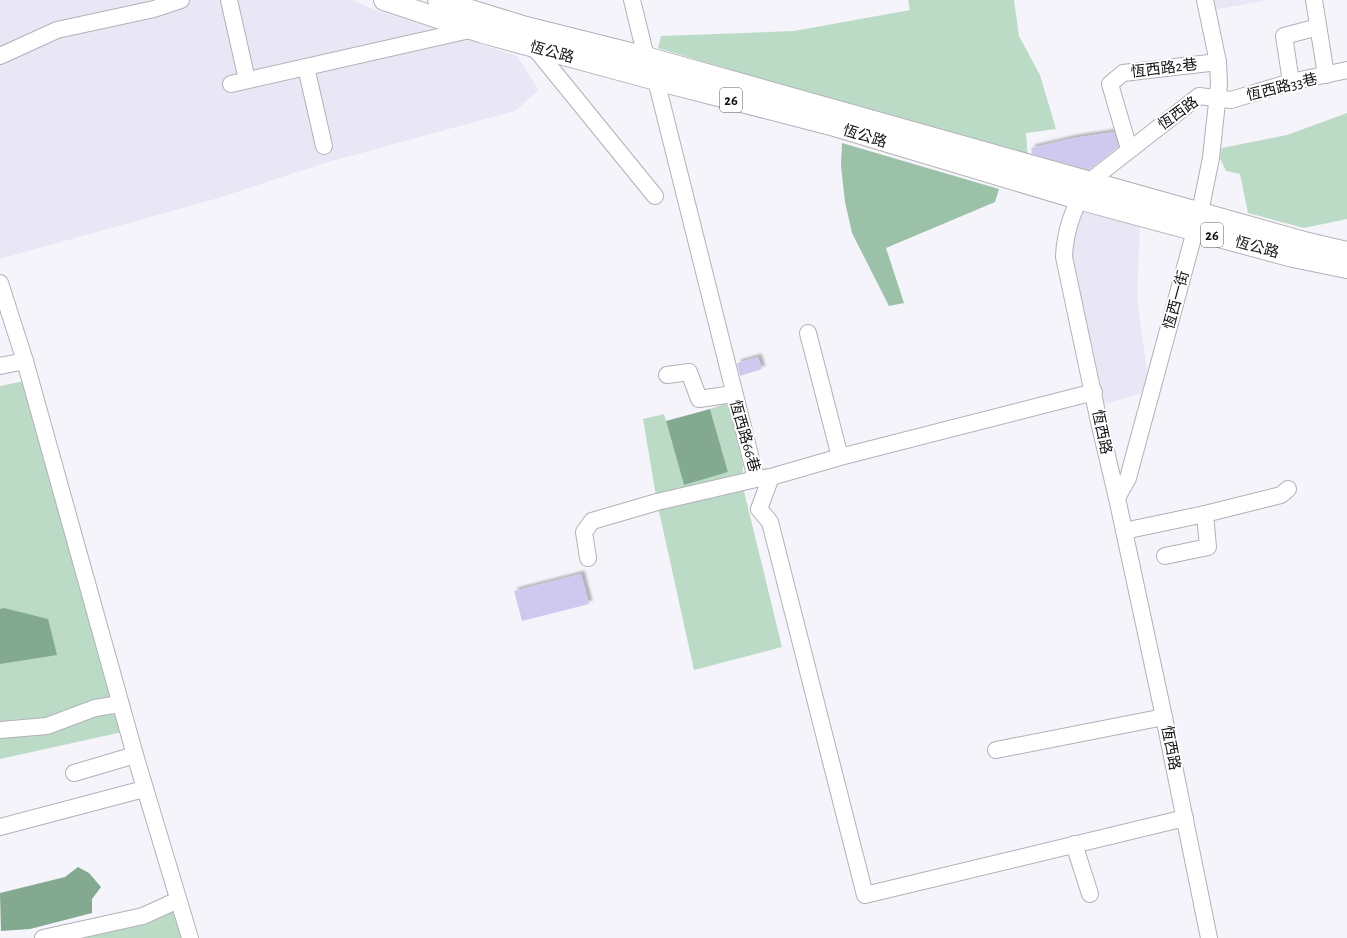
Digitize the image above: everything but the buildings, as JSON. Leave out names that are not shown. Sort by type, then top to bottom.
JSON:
[{"type":"main road","name":"恆公路","points":[[384,0],[533,46],[656,80],[831,125],[1078,199],[1198,221],[1347,252]]},
{"type":"main road","name":"恆公路","points":[[438,0],[526,27],[646,57],[1090,181],[1293,257],[1347,268]]},
{"type":"street","points":[[0,56],[57,30],[154,9],[181,0]]},
{"type":"street","points":[[229,0],[247,80]]},
{"type":"street","name":"恆西路66巷","points":[[632,0],[646,57],[656,80],[733,394],[763,478],[1094,392]]},
{"type":"street","name":"恆西路","points":[[1205,0],[1218,62],[1217,98],[1206,95],[1199,96],[1129,149],[1090,181],[1078,199],[1067,230],[1064,257],[1164,717],[1209,938]]},
{"type":"street","points":[[1314,0],[1326,75]]},
{"type":"street","points":[[1291,82],[1284,36],[1318,27]]},
{"type":"street","points":[[231,84],[474,29]]},
{"type":"street","points":[[533,46],[654,196]]},
{"type":"street","name":"恆西路2巷","points":[[1129,149],[1110,84],[1116,78],[1122,73],[1218,62]]},
{"type":"street","points":[[306,67],[324,146]]},
{"type":"street","name":"恆西路33巷","points":[[1217,98],[1231,100],[1291,82],[1347,70]]},
{"type":"street","name":"恆西一街","points":[[1117,498],[1128,478],[1198,221],[1211,158],[1217,98]]},
{"type":"street","points":[[0,283],[24,361],[134,755],[190,938]]},
{"type":"street","points":[[808,333],[840,457]]},
{"type":"street","points":[[0,366],[24,361]]},
{"type":"street","points":[[666,375],[690,372],[699,399],[733,394]]},
{"type":"street","points":[[588,558],[584,532],[592,521],[657,502],[763,478],[759,509],[770,522],[865,895],[1184,818]]},
{"type":"street","points":[[1124,531],[1205,514],[1281,495],[1288,489]]},
{"type":"street","points":[[1165,556],[1208,547],[1205,514]]},
{"type":"street","points":[[0,730],[47,726],[95,708],[120,704]]},
{"type":"street","points":[[996,750],[1164,717]]},
{"type":"street","points":[[74,773],[134,755]]},
{"type":"street","points":[[0,827],[144,789]]},
{"type":"street","points":[[1074,844],[1090,894]]},
{"type":"street","points":[[43,938],[143,916],[178,900]]},
{"type":"shaded area","points":[[0,0],[352,0],[376,10],[517,56],[539,90],[515,111],[325,163],[215,199],[0,259]]},
{"type":"shaded area","points":[[908,0],[1014,0],[1019,36],[1040,75],[1056,129],[1026,133],[1028,159],[658,48],[661,36],[794,31],[910,10]]},
{"type":"shaded area","points":[[1212,0],[1268,0],[1214,10]]},
{"type":"shaded area","points":[[1347,113],[1347,219],[1304,228],[1248,213],[1240,174],[1226,171],[1220,158],[1222,148],[1287,135]]},
{"type":"shaded area","points":[[842,143],[999,189],[995,202],[886,248],[904,303],[889,306],[852,233],[845,202],[841,166]]},
{"type":"shaded area","points":[[1071,209],[1140,226],[1137,298],[1150,391],[1092,408],[1060,258]]},
{"type":"shaded area","points":[[29,380],[127,731],[0,759],[0,386]]},
{"type":"shaded area","points":[[731,402],[743,466],[742,483],[782,647],[694,670],[657,502],[643,419],[664,414],[684,484],[728,472],[710,409]]},
{"type":"shaded area","points":[[710,409],[728,472],[684,485],[666,421]]},
{"type":"shaded area","points":[[4,608],[48,619],[57,655],[0,664],[0,609]]},
{"type":"shaded area","points":[[78,867],[89,873],[101,887],[92,899],[92,913],[30,929],[1,931],[0,893],[65,877]]},
{"type":"shaded area","points":[[178,900],[190,938],[43,938]]}]
